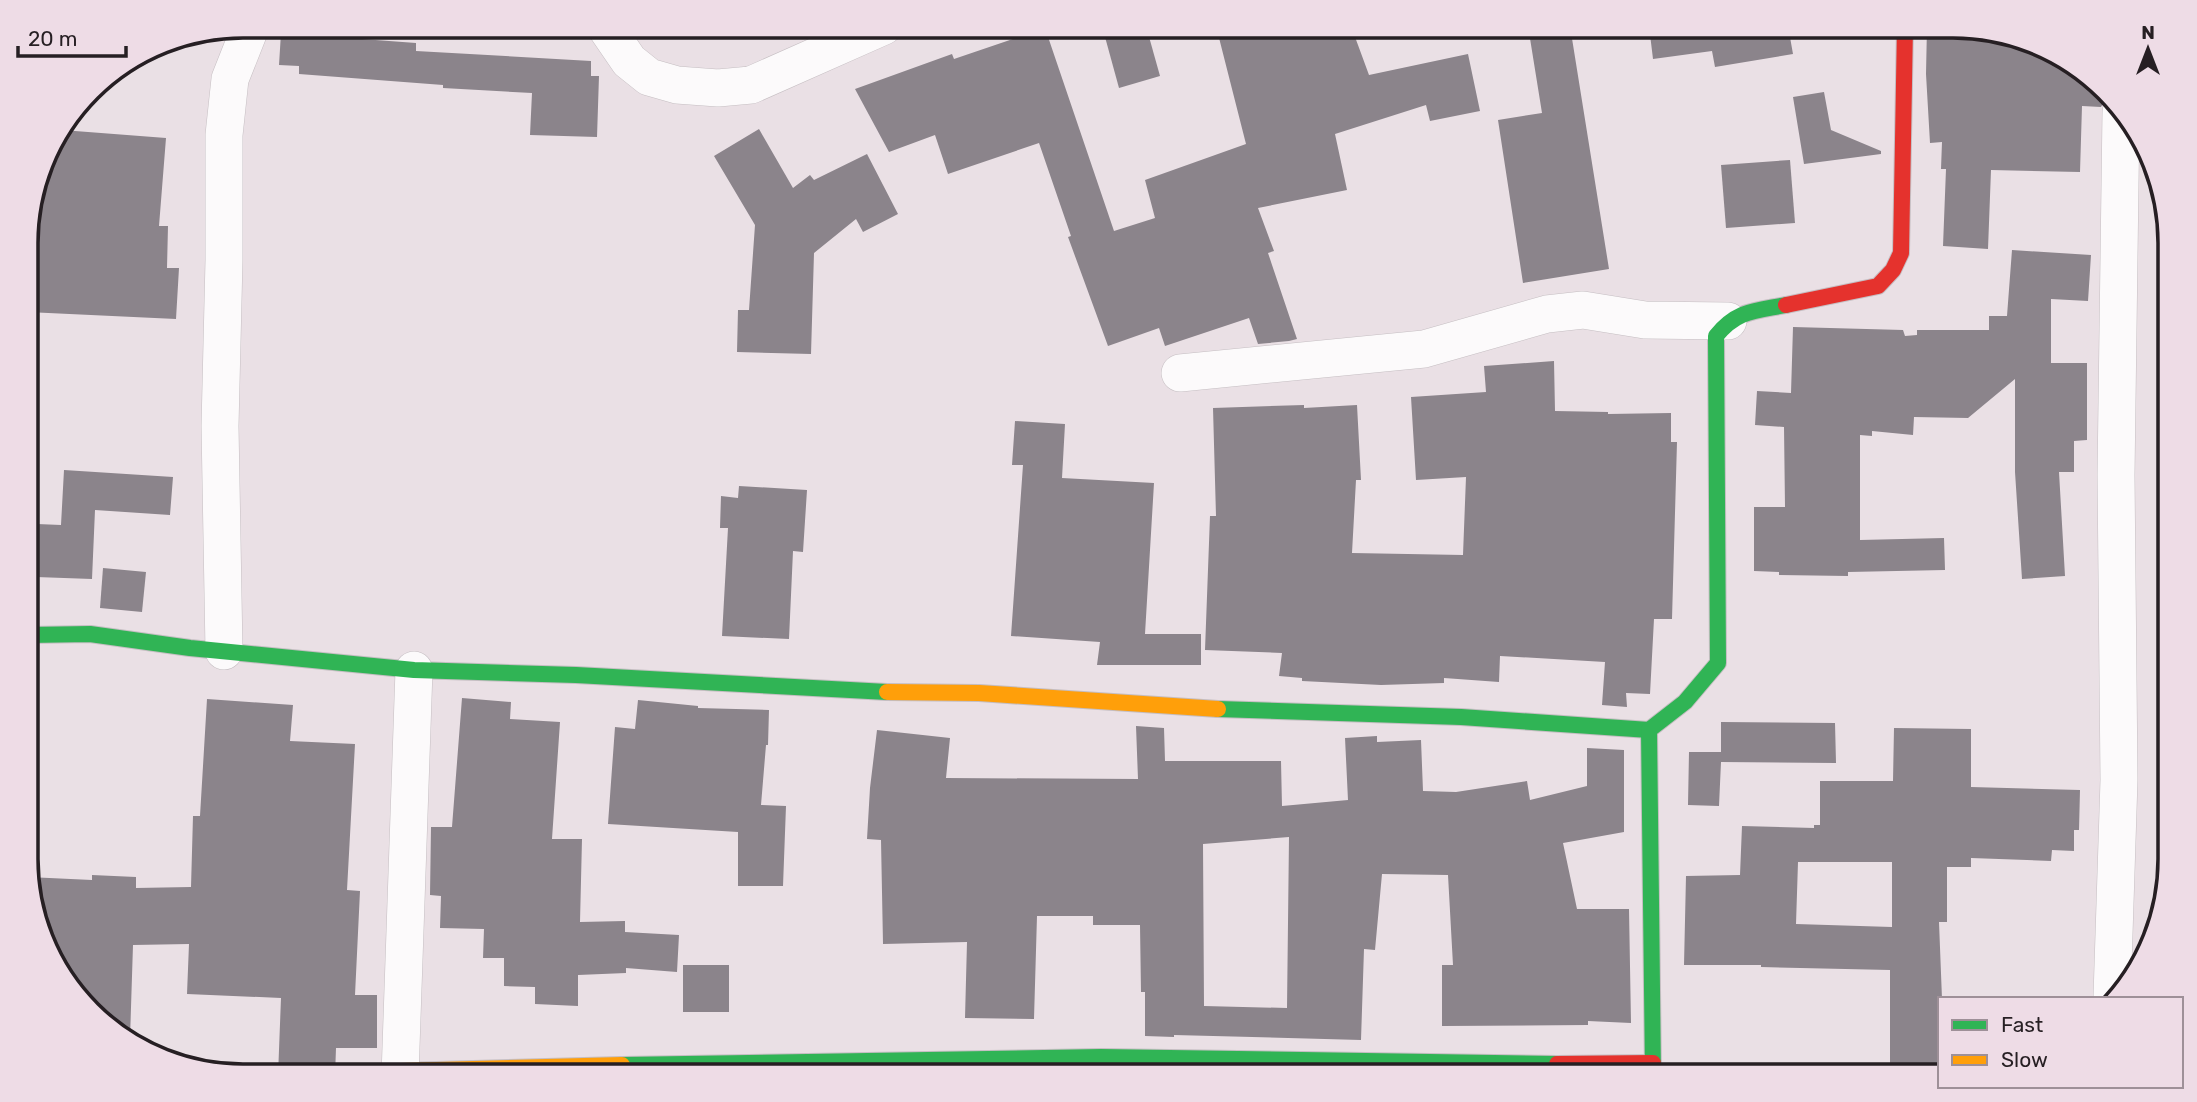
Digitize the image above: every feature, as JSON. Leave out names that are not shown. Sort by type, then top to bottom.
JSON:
[{"type":"street","points":[[224,651],[220,426],[224,135],[230,79],[246,39]]},
{"type":"street","points":[[614,39],[629,61],[649,77],[677,85],[718,88],[751,85],[855,39]]},
{"type":"street","points":[[1180,373],[1424,349],[1547,314],[1583,310],[1645,320],[1728,321],[1745,313],[1878,286],[1893,270],[1901,253],[1905,39]]},
{"type":"street","points":[[2112,988],[2119,780],[2116,475],[2121,126]]},
{"type":"street","points":[[38,635],[90,634],[414,670],[576,675],[853,691],[979,693],[1188,708],[1461,717],[1649,730],[1685,702],[1718,663],[1716,336],[1728,321]]},
{"type":"street","points":[[398,1064],[414,670]]},
{"type":"street","points":[[1649,730],[1653,1063]]},
{"type":"street","points":[[677,1064],[1101,1057],[1414,1063]]},
{"type":"building","points":[[281,39],[362,39],[416,43],[416,51],[591,61],[591,76],[599,76],[597,137],[530,135],[532,93],[443,88],[443,85],[299,74],[299,66],[279,65]]},
{"type":"building","points":[[1013,39],[1049,39],[1114,231],[1155,218],[1145,180],[1246,144],[1219,39],[1356,39],[1369,75],[1468,54],[1480,111],[1430,121],[1426,105],[1335,134],[1347,190],[1258,208],[1274,251],[1268,253],[1297,339],[1258,344],[1249,318],[1165,346],[1159,328],[1108,346],[1068,237],[1071,236],[1039,143],[948,174],[935,135],[889,152],[855,89],[952,54],[954,59]]},
{"type":"building","points":[[1106,39],[1150,39],[1160,76],[1119,88]]},
{"type":"building","points":[[1530,39],[1572,39],[1609,269],[1523,283],[1498,120],[1542,113]]},
{"type":"building","points":[[1651,39],[1790,39],[1793,54],[1715,67],[1712,51],[1653,59]]},
{"type":"building","points":[[1927,39],[1980,40],[2007,45],[2044,60],[2089,89],[2103,103],[2101,107],[2082,106],[2080,172],[1991,170],[1988,249],[1943,246],[1946,169],[1941,169],[1942,142],[1930,143]]},
{"type":"building","points":[[1824,92],[1831,130],[1881,151],[1881,154],[1804,164],[1793,97]]},
{"type":"building","points":[[759,129],[793,188],[810,175],[814,180],[867,154],[898,214],[863,232],[856,219],[814,253],[811,354],[737,352],[738,310],[749,310],[755,225],[714,156]]},
{"type":"building","points":[[73,131],[166,138],[159,226],[168,226],[167,268],[179,268],[176,319],[39,313],[39,230],[42,204],[54,165]]},
{"type":"building","points":[[1790,160],[1795,223],[1726,228],[1721,165]]},
{"type":"building","points":[[2012,250],[2091,255],[2088,301],[2051,299],[2051,363],[2087,363],[2087,440],[2074,441],[2074,472],[2059,472],[2065,576],[2022,579],[2015,472],[2015,379],[1968,418],[1914,417],[1913,435],[1872,431],[1872,436],[1860,435],[1860,540],[1944,538],[1945,570],[1848,572],[1848,576],[1779,575],[1779,572],[1754,571],[1754,507],[1785,507],[1784,427],[1755,425],[1757,391],[1791,393],[1793,327],[1903,330],[1905,336],[1917,335],[1917,330],[1989,330],[1989,316],[2007,316]]},
{"type":"building","points":[[1554,361],[1555,411],[1671,413],[1671,442],[1677,442],[1672,619],[1654,619],[1650,694],[1626,693],[1627,707],[1602,705],[1605,662],[1500,656],[1499,682],[1444,678],[1444,683],[1381,685],[1302,681],[1302,678],[1279,676],[1282,653],[1205,650],[1210,516],[1216,516],[1213,408],[1357,405],[1361,480],[1356,480],[1352,553],[1463,555],[1466,477],[1416,480],[1411,397],[1486,392],[1484,366]]},
{"type":"building","points":[[1015,421],[1065,424],[1062,478],[1154,483],[1145,634],[1201,634],[1201,665],[1097,665],[1100,642],[1011,636],[1023,465],[1012,465]]},
{"type":"building","points":[[64,470],[173,477],[170,515],[95,510],[92,579],[38,577],[39,524],[61,525]]},
{"type":"building","points":[[739,486],[807,490],[803,552],[793,551],[789,639],[722,636],[728,528],[720,528],[721,496],[738,498]]},
{"type":"building","points":[[103,568],[146,572],[142,612],[100,608]]},
{"type":"building","points":[[462,698],[511,702],[510,719],[560,722],[552,839],[582,839],[580,922],[625,921],[625,932],[679,935],[677,972],[626,968],[626,973],[578,975],[578,1006],[535,1004],[535,987],[504,986],[504,958],[483,958],[484,929],[440,928],[441,896],[430,895],[431,827],[452,827]]},
{"type":"building","points":[[207,699],[293,705],[290,741],[355,744],[347,890],[360,891],[355,995],[377,995],[377,1048],[336,1048],[335,1064],[278,1064],[281,998],[187,994],[189,944],[133,945],[130,1029],[108,1013],[89,994],[73,972],[54,937],[45,912],[39,878],[92,880],[92,875],[136,877],[136,888],[191,887],[193,816],[200,816]]},
{"type":"building","points":[[638,700],[698,708],[769,710],[761,805],[786,806],[783,886],[738,886],[738,832],[608,824],[615,727],[635,729]]},
{"type":"building","points":[[1721,722],[1835,723],[1836,763],[1721,762],[1719,806],[1688,805],[1689,752],[1721,752]]},
{"type":"building","points":[[1136,726],[1164,728],[1165,761],[1281,761],[1282,806],[1348,800],[1345,738],[1377,736],[1377,742],[1421,740],[1423,791],[1456,792],[1527,781],[1530,800],[1587,786],[1587,748],[1624,750],[1624,832],[1563,843],[1577,909],[1629,909],[1631,1023],[1588,1021],[1588,1025],[1442,1026],[1442,965],[1453,965],[1448,875],[1382,874],[1375,950],[1364,949],[1361,1040],[1145,1036],[1140,925],[1093,925],[1093,916],[1037,916],[1034,1019],[965,1018],[967,942],[883,944],[881,840],[867,839],[877,730],[950,738],[946,778],[1138,779]],"holes":[[[1289,837],[1287,1008],[1204,1006],[1203,844]]]},
{"type":"building","points":[[1894,728],[1971,729],[1971,787],[2080,790],[2079,830],[2074,830],[2074,851],[2052,850],[2051,861],[1971,858],[1971,867],[1947,867],[1947,922],[1939,922],[1942,997],[1938,997],[1938,1063],[1890,1063],[1890,970],[1684,965],[1686,876],[1740,875],[1742,826],[1814,828],[1814,825],[1820,825],[1820,781],[1893,781]],"holes":[[[1798,862],[1892,862],[1892,927],[1796,924]]]},
{"type":"building","points":[[683,965],[729,965],[729,1012],[683,1012]]},
{"type":"traffic: fast","points":[[1653,1063],[1649,730],[1685,702],[1718,663],[1716,336],[1739,316],[1786,305]]},
{"type":"traffic: fast","points":[[38,635],[90,634],[190,648],[414,670],[576,675],[887,692]]},
{"type":"traffic: fast","points":[[1218,709],[1461,717],[1649,730]]},
{"type":"traffic: fast","points":[[698,1064],[1101,1057],[1509,1063]]},
{"type":"traffic: slow","points":[[887,692],[979,693],[1218,709]]},
{"type":"traffic: jam","points":[[1786,305],[1878,286],[1893,270],[1901,253],[1905,39]]},
{"type":"traffic: jam","points":[[1634,1063],[1653,1063]]}]
